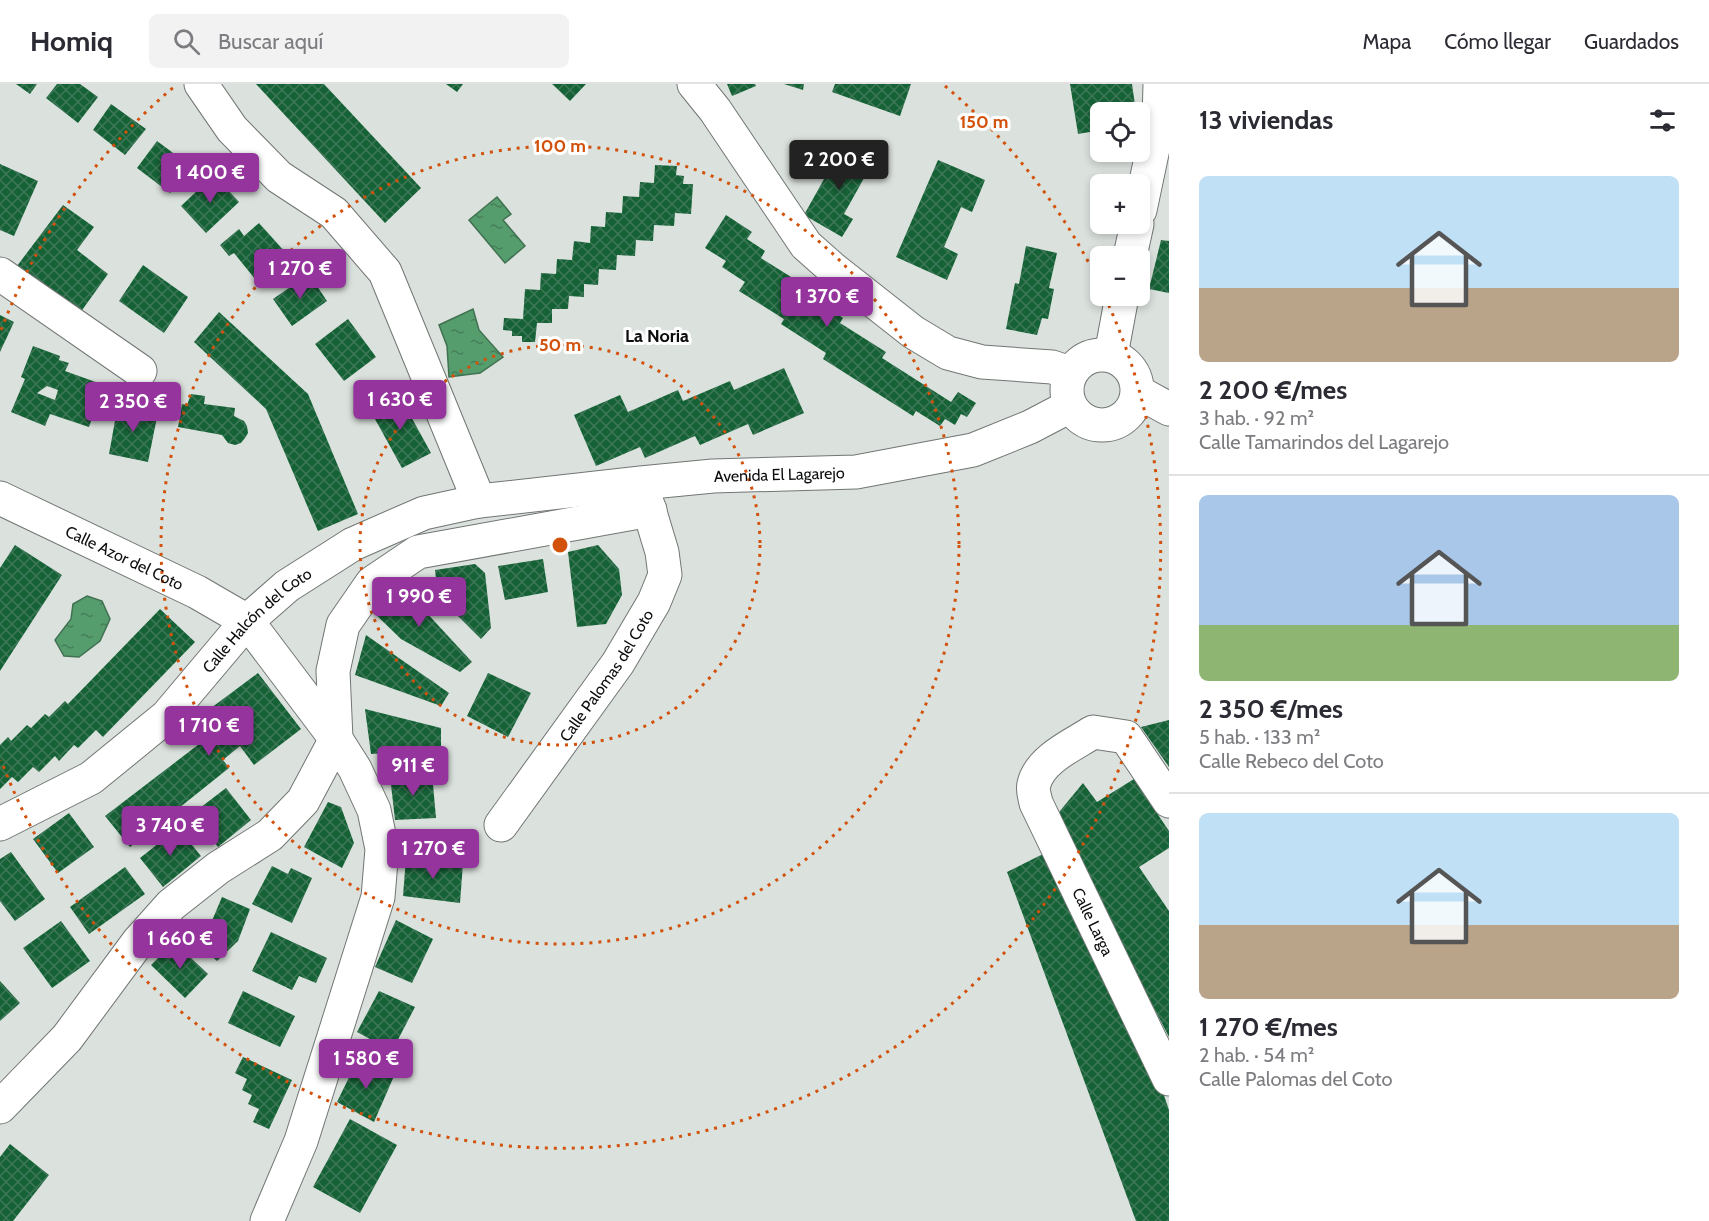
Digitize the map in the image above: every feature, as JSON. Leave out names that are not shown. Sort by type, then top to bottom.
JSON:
[{"type":"street","points":[[201,84],[232,129],[279,177],[334,213],[385,272],[479,501]]},
{"type":"street","points":[[694,84],[715,110],[806,245],[914,333],[948,353],[982,362],[1052,367],[1070,373]]},
{"type":"street","points":[[1148,174],[1159,120],[1160,84]]},
{"type":"street","points":[[0,273],[140,371]]},
{"type":"street","points":[[1111,355],[1120,306]]},
{"type":"street","points":[[1099,354],[1111,355],[1123,360],[1131,369],[1138,392],[1135,404],[1128,414],[1109,425],[1086,422],[1070,406],[1067,384],[1070,373],[1088,357],[1099,354]]},
{"type":"street","points":[[1138,392],[1169,409]]},
{"type":"street","name":"Avenida El Lagarejo","points":[[479,501],[646,497],[713,476],[856,472],[973,450],[1030,427],[1070,406]]},
{"type":"street","points":[[0,1107],[67,1038],[138,942],[171,905],[218,868],[270,835],[303,801],[336,739],[333,671],[343,625],[372,583],[418,552],[646,497]]},
{"type":"street","name":"Calle Palomas del Coto","points":[[501,825],[618,663],[654,602],[664,575],[662,552],[646,497]]},
{"type":"street","name":"Calle Azor del Coto","points":[[0,498],[197,592],[247,621]]},
{"type":"street","name":"Calle Halcón del Coto","points":[[0,824],[91,778],[167,716],[247,621],[287,586],[353,544],[424,513],[479,501]]},
{"type":"street","points":[[247,621],[336,739],[355,769],[374,810],[381,849],[378,897],[302,1142],[267,1221]]},
{"type":"street","name":"Calle Larga","points":[[1169,801],[1126,736],[1093,732],[1046,763],[1039,771],[1033,786],[1036,803],[1169,1079]]},
{"type":"water","points":[[497,197],[511,214],[503,220],[525,246],[505,263],[469,220]]},
{"type":"water","points":[[473,309],[479,330],[503,357],[480,373],[449,377],[447,346],[439,325]]},
{"type":"water","points":[[87,596],[102,601],[110,619],[100,641],[79,657],[64,656],[55,640],[71,619],[73,604]]},
{"type":"building","points":[[16,84],[37,84],[30,94]]},
{"type":"building","points":[[57,84],[80,84],[98,97],[78,123],[46,98]]},
{"type":"building","points":[[256,84],[324,84],[421,188],[385,223]]},
{"type":"building","points":[[446,84],[463,84],[457,92]]},
{"type":"building","points":[[552,84],[586,84],[570,101]]},
{"type":"building","points":[[727,84],[755,84],[756,86],[732,96]]},
{"type":"building","points":[[784,84],[804,84],[803,90]]},
{"type":"building","points":[[835,84],[911,84],[900,116],[832,92]]},
{"type":"building","points":[[1070,84],[1132,84],[1135,102],[1090,102],[1090,132],[1078,134]]},
{"type":"building","points":[[111,104],[146,129],[125,155],[93,130]]},
{"type":"building","points":[[157,141],[192,167],[170,193],[137,168]]},
{"type":"building","points":[[843,145],[873,162],[844,214],[853,219],[842,237],[804,215]]},
{"type":"building","points":[[938,160],[985,180],[972,212],[961,207],[944,247],[958,254],[947,280],[896,257]]},
{"type":"building","points":[[0,164],[38,181],[14,236],[0,230]]},
{"type":"building","points":[[655,165],[677,166],[676,175],[684,176],[683,184],[693,184],[691,214],[675,213],[674,226],[654,225],[653,241],[636,240],[635,256],[617,255],[616,270],[599,269],[598,285],[584,284],[584,297],[569,296],[568,309],[552,309],[552,323],[537,323],[535,342],[522,342],[522,336],[512,336],[512,331],[503,330],[504,318],[523,319],[525,289],[540,290],[541,273],[556,274],[557,259],[572,260],[574,241],[590,243],[591,226],[605,227],[606,212],[622,213],[623,196],[639,197],[640,182],[654,183]]},
{"type":"building","points":[[214,175],[239,202],[206,233],[181,206]]},
{"type":"building","points":[[63,205],[94,227],[77,250],[108,274],[80,313],[17,266]]},
{"type":"building","points":[[726,215],[752,232],[747,239],[765,251],[761,258],[807,287],[804,293],[843,318],[840,323],[886,352],[882,358],[951,402],[958,392],[976,403],[967,417],[961,414],[955,425],[945,419],[940,426],[916,411],[913,416],[823,359],[826,353],[781,324],[784,319],[739,291],[745,282],[722,267],[726,261],[705,248]]},
{"type":"building","points":[[259,223],[286,253],[255,279],[234,253],[229,256],[220,245],[239,229],[244,236]]},
{"type":"building","points":[[1161,240],[1169,241],[1169,293],[1150,289]]},
{"type":"building","points":[[1026,246],[1057,253],[1049,288],[1054,289],[1048,319],[1042,318],[1037,335],[1006,329],[1015,283],[1019,284]]},
{"type":"building","points":[[143,265],[188,297],[164,333],[119,301]]},
{"type":"building","points":[[309,274],[327,301],[292,326],[273,299]]},
{"type":"building","points":[[219,312],[308,394],[358,514],[318,531],[266,409],[194,342]]},
{"type":"building","points":[[0,315],[14,322],[0,352]]},
{"type":"building","points":[[348,319],[376,357],[344,381],[315,344]]},
{"type":"building","points":[[33,346],[60,356],[59,360],[69,363],[65,371],[104,385],[89,427],[50,414],[45,426],[11,412],[25,379],[21,377]],"holes":[[[47,386],[58,390],[55,400],[37,393]]]},
{"type":"building","points":[[784,368],[804,413],[753,435],[748,424],[700,445],[695,436],[645,458],[640,447],[596,466],[574,415],[620,395],[628,412],[678,390],[683,401],[730,381],[734,390]]},
{"type":"building","points":[[398,393],[431,453],[402,468],[370,410]]},
{"type":"building","points":[[191,394],[205,396],[204,404],[235,408],[234,416],[244,421],[247,426],[248,433],[241,443],[235,445],[228,443],[222,435],[178,427],[182,404],[187,405]]},
{"type":"building","points":[[118,404],[158,412],[148,462],[109,454]]},
{"type":"building","points":[[15,545],[62,575],[0,671],[0,568]]},
{"type":"building","points":[[598,545],[619,569],[622,595],[606,624],[577,627],[568,552]]},
{"type":"building","points":[[543,559],[548,592],[505,600],[498,566]]},
{"type":"building","points":[[475,564],[485,573],[491,628],[481,639],[438,596],[435,570]]},
{"type":"building","points":[[400,584],[472,662],[460,672],[401,639],[371,610]]},
{"type":"building","points":[[160,609],[195,642],[103,737],[96,730],[78,748],[74,745],[59,761],[55,756],[39,772],[33,767],[18,782],[12,777],[0,789],[0,745],[8,737],[11,741],[27,725],[31,728],[45,714],[49,717],[65,701],[68,704]]},
{"type":"building","points":[[366,635],[449,693],[441,706],[355,675]]},
{"type":"building","points":[[258,673],[301,729],[254,765],[240,746],[223,760],[229,768],[130,847],[105,816],[207,738],[199,728],[216,715],[211,708]]},
{"type":"building","points":[[488,673],[531,693],[508,737],[467,716]]},
{"type":"building","points":[[365,709],[441,728],[441,750],[371,754]]},
{"type":"building","points":[[1169,720],[1169,767],[1141,727]]},
{"type":"building","points":[[432,773],[436,818],[395,820],[390,776]]},
{"type":"building","points":[[1134,779],[1169,831],[1169,848],[1139,867],[1169,911],[1169,1037],[1055,817],[1083,783],[1097,802]]},
{"type":"building","points":[[226,788],[251,820],[218,847],[192,814]]},
{"type":"building","points":[[328,802],[341,807],[354,843],[342,868],[304,847]]},
{"type":"building","points":[[69,813],[94,847],[58,873],[33,839]]},
{"type":"building","points":[[178,828],[201,856],[163,887],[140,858]]},
{"type":"building","points":[[11,852],[45,899],[15,921],[0,901],[0,859]]},
{"type":"building","points":[[1045,853],[1160,1084],[1169,1110],[1169,1221],[1136,1221],[1007,872]]},
{"type":"building","points":[[406,858],[463,863],[460,903],[403,896]]},
{"type":"building","points":[[272,866],[288,874],[291,868],[312,878],[292,923],[252,904]]},
{"type":"building","points":[[125,867],[145,894],[89,934],[70,907]]},
{"type":"building","points":[[222,897],[250,909],[238,941],[217,961],[194,941],[211,923]]},
{"type":"building","points":[[396,920],[433,939],[412,983],[375,967]]},
{"type":"building","points":[[61,921],[90,961],[52,988],[23,948]]},
{"type":"building","points":[[271,932],[327,958],[316,983],[299,976],[292,990],[252,971]]},
{"type":"building","points":[[174,942],[208,974],[185,998],[151,965]]},
{"type":"building","points":[[0,981],[20,1003],[0,1021]]},
{"type":"building","points":[[243,991],[295,1016],[280,1047],[228,1023]]},
{"type":"building","points":[[379,991],[415,1007],[392,1051],[357,1032]]},
{"type":"building","points":[[243,1057],[292,1080],[269,1129],[253,1122],[259,1109],[248,1104],[252,1095],[242,1090],[247,1079],[235,1073]]},
{"type":"building","points":[[358,1059],[394,1076],[374,1122],[337,1102]]},
{"type":"building","points":[[350,1119],[397,1145],[360,1213],[313,1187]]},
{"type":"building","points":[[10,1144],[49,1175],[13,1221],[0,1221],[0,1157]]},
{"type":"district","name":"La Noria","points":[[657,336]]}]
